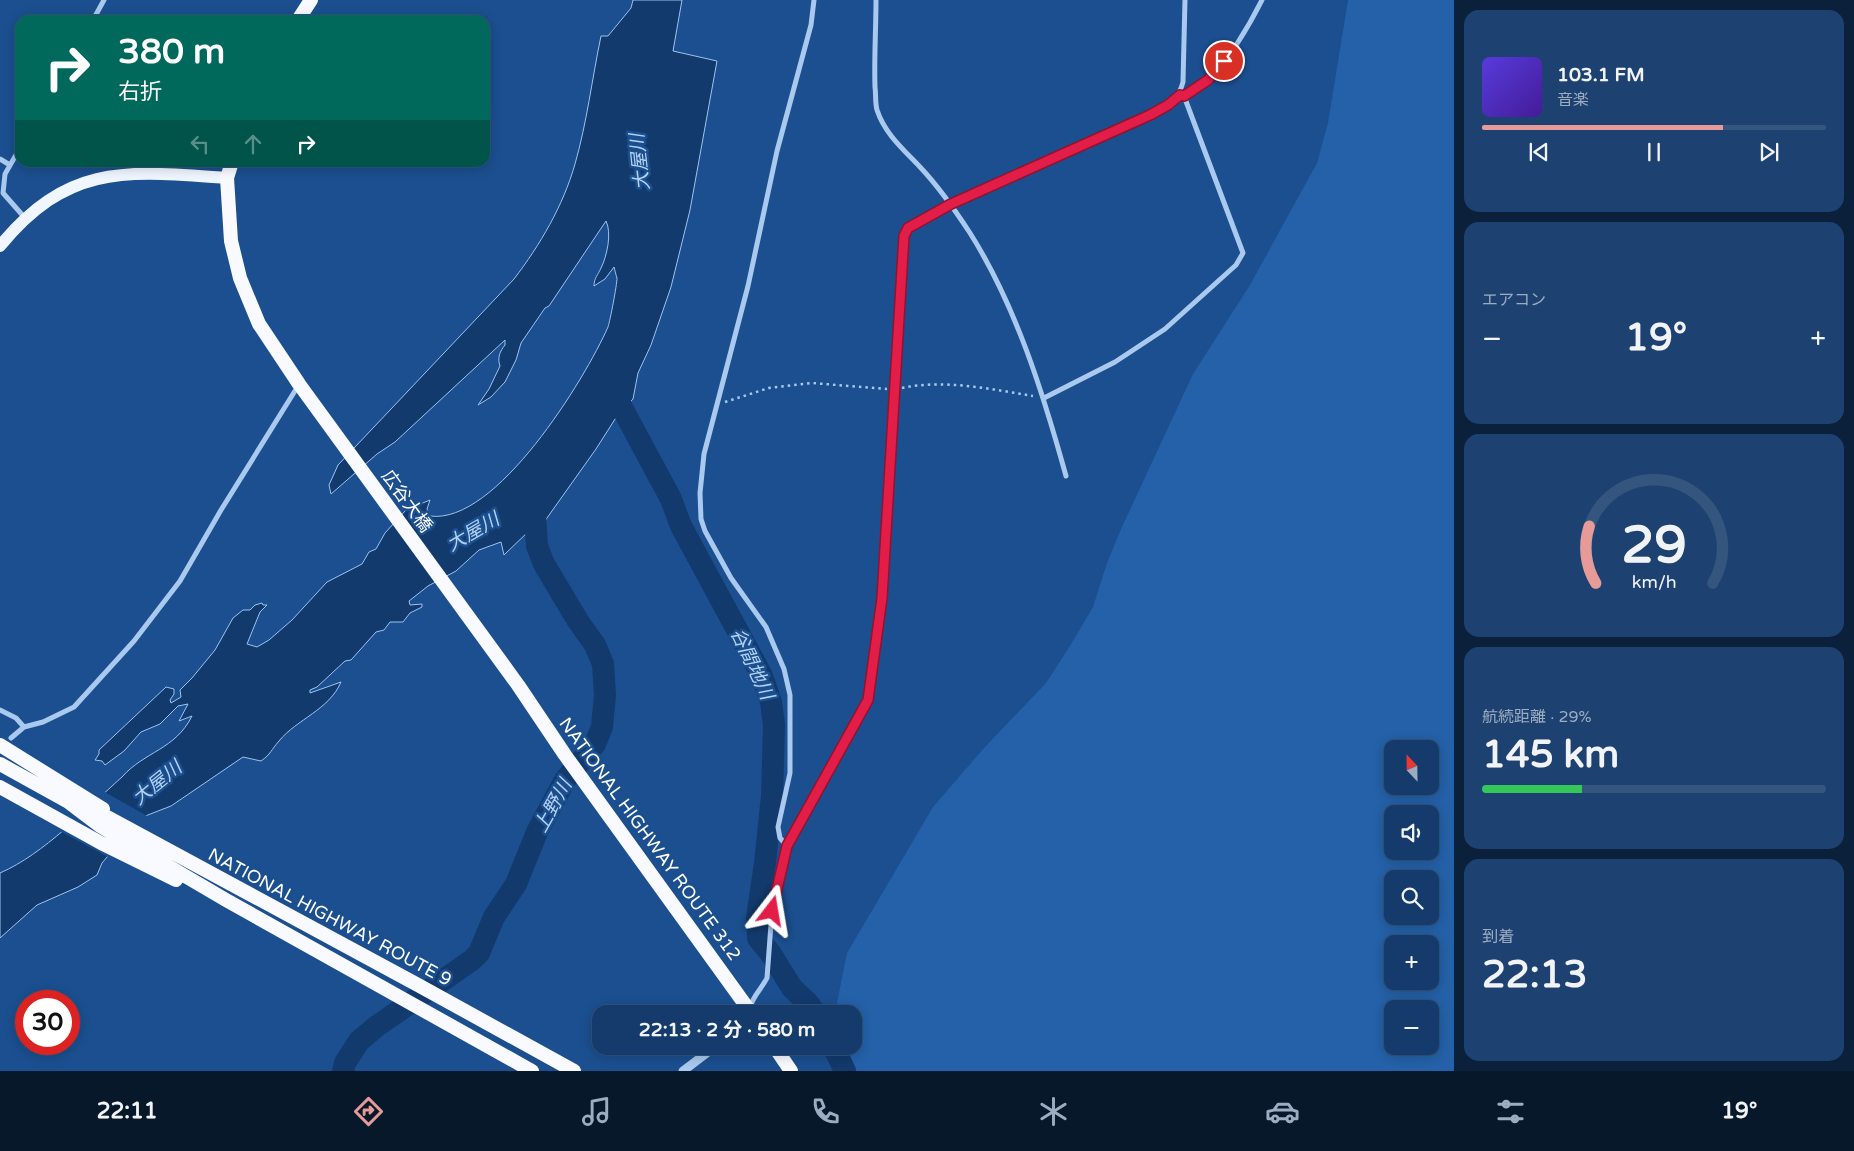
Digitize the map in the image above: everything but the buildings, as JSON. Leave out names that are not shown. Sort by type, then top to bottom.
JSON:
[{"type":"highway","points":[[301,15],[311,0]]},
{"type":"highway","points":[[230,167],[227,178],[231,241],[240,278],[259,324],[300,386]]},
{"type":"highway","name":"広谷大橋","points":[[300,386],[518,685]]},
{"type":"highway","name":"NATIONAL HIGHWAY ROUTE 312","points":[[518,685],[565,755],[744,1005]]},
{"type":"highway","points":[[5,742],[25,760],[85,798],[193,873]]},
{"type":"highway","name":"NATIONAL HIGHWAY ROUTE 9","points":[[0,764],[67,802],[106,817],[193,873],[226,900],[532,1071]]},
{"type":"highway","points":[[0,787],[101,843],[193,873]]},
{"type":"highway","name":"NATIONAL HIGHWAY ROUTE 9","points":[[193,873],[231,885],[440,996],[574,1071]]},
{"type":"highway","points":[[780,1055],[791,1071]]},
{"type":"main road","points":[[0,246],[25,219],[61,193],[82,183],[129,173],[227,178]]},
{"type":"street","points":[[96,15],[104,0]]},
{"type":"street","points":[[787,846],[780,838],[778,827],[790,773],[791,711],[790,695],[784,669],[766,627],[731,578],[704,531],[701,519],[700,493],[704,454],[748,286],[778,151],[811,25],[814,0]]},
{"type":"street","points":[[876,0],[876,108],[889,134],[951,204],[971,235],[999,286],[1044,398],[1066,476]]},
{"type":"street","points":[[1044,398],[1115,362],[1165,329],[1236,264],[1243,253],[1182,95],[1184,0]]},
{"type":"street","points":[[751,1005],[752,997],[762,988],[767,978],[772,911],[787,846],[868,700],[882,598],[904,236],[908,228],[951,204],[1150,115],[1208,80],[1224,61],[1253,18],[1262,0]]},
{"type":"street","points":[[15,156],[5,174],[3,193],[25,219]]},
{"type":"street","points":[[0,159],[10,165]]},
{"type":"street","points":[[5,742],[24,727],[43,722],[74,708],[134,641],[180,581],[221,510],[300,386]]},
{"type":"street","points":[[0,710],[16,718],[24,727]]},
{"type":"street","points":[[683,1071],[704,1055]]},
{"type":"path","points":[[716,406],[740,396],[769,388],[812,383],[895,389],[920,384],[956,386],[1044,398]]},
{"type":"shaded area","points":[[1348,0],[1454,0],[1454,1071],[854,1071],[850,1055],[862,1055],[862,1005],[837,1005],[837,1003],[847,953],[933,807],[984,748],[1046,683],[1073,641],[1093,607],[1107,563],[1121,529],[1193,374],[1250,285],[1317,163],[1328,123]]},
{"type":"water","name":"大屋川","points":[[633,0],[682,0],[673,51],[717,61],[690,210],[671,287],[651,345],[638,373],[633,399],[617,416],[542,525],[537,546],[531,529],[504,555],[501,542],[479,550],[456,571],[428,586],[409,601],[410,605],[422,604],[422,607],[410,613],[403,622],[390,622],[384,630],[376,632],[351,660],[345,661],[317,687],[310,690],[310,693],[341,682],[329,700],[286,733],[261,761],[243,757],[171,806],[140,818],[102,863],[97,875],[78,887],[37,905],[0,938],[0,873],[16,865],[48,843],[131,768],[177,736],[192,716],[179,721],[188,704],[178,706],[160,724],[141,732],[124,751],[105,765],[102,761],[95,760],[99,750],[166,687],[174,689],[174,694],[170,700],[171,703],[181,697],[180,690],[215,650],[233,618],[243,610],[250,610],[255,605],[262,603],[267,605],[260,612],[247,644],[257,647],[269,640],[292,620],[327,582],[362,564],[369,552],[376,549],[385,533],[406,510],[430,500],[427,509],[430,516],[456,513],[482,498],[509,474],[559,412],[580,380],[609,323],[617,282],[614,267],[605,279],[594,286],[607,251],[609,232],[606,221],[549,306],[545,308],[521,343],[516,360],[505,382],[491,397],[478,405],[489,389],[500,366],[499,357],[505,345],[505,340],[395,442],[377,454],[331,494],[329,485],[338,465],[514,279],[542,239],[564,195],[575,164],[601,36],[608,36],[631,8]]},
{"type":"pier","points":[[103,791],[149,817],[141,820],[110,858],[58,830]]},
{"type":"waterway","name":"谷間地川","points":[[611,383],[621,406],[671,499],[681,526],[762,676],[771,702],[774,725],[772,796],[757,918],[758,938],[771,954],[792,988],[809,1005]]},
{"type":"waterway","name":"上野川","points":[[343,1071],[345,1063],[359,1041],[377,1026],[472,960],[479,953],[494,917],[516,884],[537,832],[565,780],[595,744],[602,727],[605,695],[603,664],[595,645],[578,621],[544,564],[537,546],[535,514]]},
{"type":"waterway","name":"谷間地川","points":[[837,1055],[845,1071]]},
{"type":"route","points":[[772,911],[787,846],[868,700],[882,598],[904,236],[908,228],[951,204],[1150,115],[1168,105],[1180,95],[1184,96],[1208,80],[1224,61]]}]
